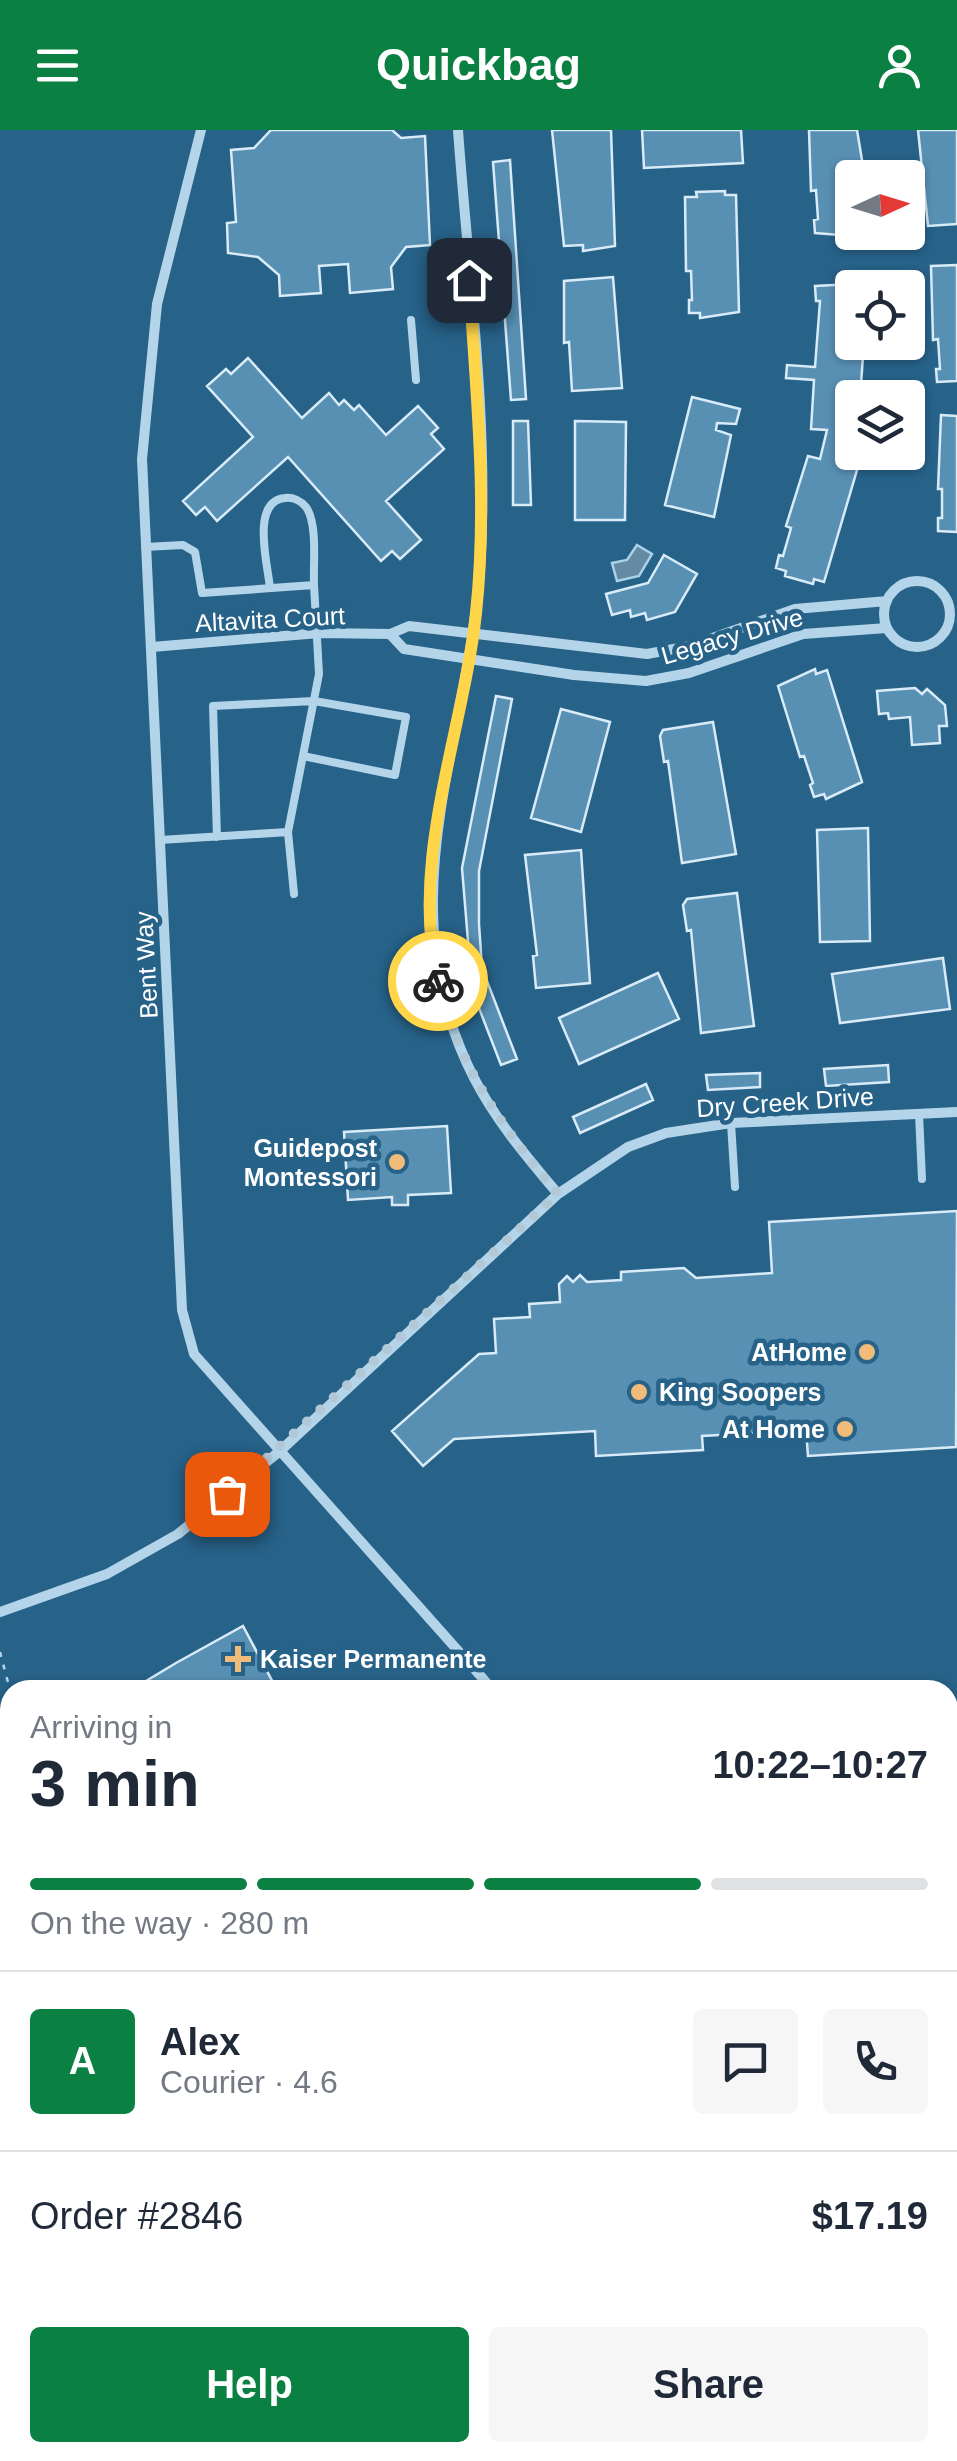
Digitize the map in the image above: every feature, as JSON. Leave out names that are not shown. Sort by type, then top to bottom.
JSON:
[{"type":"street","name":"Bent Way","points":[[201,130],[149,353],[142,459],[182,1310],[194,1354],[484,1680]]},
{"type":"street","points":[[458,130],[481,447],[481,554],[473,635],[433,860],[430,907],[434,959],[446,1014],[474,1078],[517,1145],[558,1194]]},
{"type":"street","points":[[914,582],[932,585],[951,596],[952,625],[938,640],[918,647],[897,640],[887,628],[887,601],[898,588],[914,582]]},
{"type":"street","name":"Legacy Drive","points":[[473,635],[646,654],[690,646],[796,609],[887,601]]},
{"type":"street","name":"Altavita Court","points":[[152,647],[319,634],[390,634],[409,626],[473,635]]},
{"type":"street","name":"Legacy Drive","points":[[469,660],[646,680],[689,673],[803,634],[887,628]]},
{"type":"street","name":"Altavita Court","points":[[390,634],[404,649],[469,660]]},
{"type":"street","name":"Dry Creek Drive","points":[[0,1612],[71,1589],[159,1547],[280,1450],[558,1194],[606,1159],[645,1140],[732,1123],[957,1112]]},
{"type":"lane","points":[[412,320],[416,380]]},
{"type":"lane","points":[[270,588],[264,518],[269,506],[284,498],[297,500],[308,512],[319,634],[314,701],[288,832],[294,894]]},
{"type":"lane","points":[[145,548],[183,546],[195,552],[202,594],[314,585]]},
{"type":"lane","points":[[217,837],[213,706],[314,701],[406,717],[395,776],[303,756]]},
{"type":"lane","points":[[160,840],[288,832]]},
{"type":"lane","points":[[918,1114],[922,1179]]},
{"type":"lane","points":[[732,1123],[735,1187]]},
{"type":"path","points":[[0,1652],[7,1680]]},
{"type":"water","points":[[637,545],[652,554],[639,576],[617,581],[612,563],[627,560]]},
{"type":"building","points":[[271,130],[392,130],[401,138],[425,136],[430,245],[406,247],[391,267],[393,289],[350,293],[348,264],[319,266],[321,293],[280,296],[279,275],[258,257],[228,253],[227,223],[236,222],[231,150],[254,148]]},
{"type":"building","points":[[552,130],[611,130],[615,246],[583,251],[583,245],[564,246]]},
{"type":"building","points":[[642,130],[741,130],[743,163],[644,168]]},
{"type":"building","points":[[809,130],[857,130],[862,160],[835,160],[835,235],[815,233],[816,190],[811,191]]},
{"type":"building","points":[[918,130],[957,130],[957,224],[928,226],[925,160],[921,160]]},
{"type":"building","points":[[510,160],[526,399],[511,400],[493,162]]},
{"type":"building","points":[[725,191],[725,195],[736,195],[739,312],[700,318],[700,313],[689,313],[691,271],[686,271],[685,197],[697,197],[696,192]]},
{"type":"building","points":[[957,265],[957,381],[937,382],[936,369],[940,369],[938,339],[933,340],[931,266]]},
{"type":"building","points":[[613,277],[622,388],[572,391],[569,342],[564,343],[564,281]]},
{"type":"building","points":[[835,285],[835,360],[863,360],[861,380],[835,380],[835,470],[857,470],[824,582],[814,579],[813,584],[785,576],[786,571],[776,568],[791,528],[786,526],[808,456],[820,459],[827,430],[811,429],[814,380],[786,378],[787,365],[815,367],[820,301],[816,301],[815,286]]},
{"type":"building","points":[[248,358],[302,418],[329,393],[339,405],[344,400],[354,410],[359,405],[386,435],[418,406],[438,428],[431,434],[444,449],[386,501],[421,540],[400,559],[392,551],[381,561],[288,457],[217,521],[205,507],[196,515],[183,501],[253,437],[207,386],[226,369],[231,374]]},
{"type":"building","points":[[692,397],[740,409],[736,424],[717,423],[716,430],[731,435],[714,517],[665,505]]},
{"type":"building","points":[[941,415],[957,416],[957,532],[938,531],[938,518],[942,518],[942,489],[938,489]]},
{"type":"building","points":[[513,421],[528,421],[531,505],[513,505]]},
{"type":"building","points":[[575,421],[626,422],[625,520],[575,520]]},
{"type":"building","points":[[664,555],[697,574],[675,612],[647,620],[645,613],[631,617],[630,610],[612,615],[606,594],[648,583]]},
{"type":"building","points":[[815,669],[816,674],[827,670],[862,782],[826,799],[824,794],[814,797],[810,785],[813,783],[804,756],[800,757],[778,686]]},
{"type":"building","points":[[915,688],[922,694],[927,689],[945,705],[947,726],[939,726],[940,743],[912,745],[910,717],[889,719],[888,713],[879,714],[877,691]]},
{"type":"building","points":[[496,696],[512,699],[479,871],[479,924],[482,968],[517,1059],[501,1065],[472,990],[462,868]]},
{"type":"building","points":[[561,709],[610,722],[581,832],[531,818]]},
{"type":"building","points":[[713,722],[736,854],[682,863],[668,761],[664,762],[660,736],[663,730]]},
{"type":"building","points":[[868,828],[870,941],[820,942],[817,830]]},
{"type":"building","points":[[581,850],[590,983],[536,988],[533,956],[537,955],[525,855]]},
{"type":"building","points":[[737,893],[754,1026],[701,1033],[691,930],[687,931],[683,905],[687,899]]},
{"type":"building","points":[[943,958],[950,1009],[840,1023],[832,974]]},
{"type":"building","points":[[658,973],[679,1019],[579,1064],[559,1018]]},
{"type":"building","points":[[888,1065],[889,1082],[826,1086],[824,1069]]},
{"type":"building","points":[[760,1073],[760,1087],[708,1090],[706,1075]]},
{"type":"building","points":[[646,1084],[653,1100],[580,1133],[573,1117]]},
{"type":"building","name":"Guidepost Montessori","points":[[447,1126],[451,1193],[408,1195],[408,1205],[392,1205],[392,1197],[348,1200],[344,1132]]},
{"type":"building","points":[[957,1211],[956,1447],[808,1456],[806,1430],[702,1436],[703,1450],[596,1456],[595,1431],[454,1439],[423,1466],[392,1431],[479,1354],[496,1353],[494,1319],[530,1317],[529,1304],[560,1302],[559,1284],[567,1276],[573,1282],[580,1275],[587,1282],[621,1280],[621,1272],[684,1268],[696,1278],[772,1273],[769,1222]]},
{"type":"building","name":"Kaiser Permanente","points":[[243,1626],[272,1680],[148,1680]]},
{"type":"way so far","points":[[227,1494],[558,1194],[485,1098],[454,1034],[438,981]]},
{"type":"place","name":"Guidepost Montessori","points":[[397,1162]]},
{"type":"place","name":"AtHome","points":[[867,1352]]},
{"type":"place","name":"King Soopers","points":[[639,1392]]},
{"type":"place","name":"At Home","points":[[845,1429]]},
{"type":"place","name":"Kaiser Permanente","points":[[238,1659]]},
{"type":"route","points":[[438,981],[430,924],[431,874],[473,635],[481,554],[481,447],[469,280]]}]
